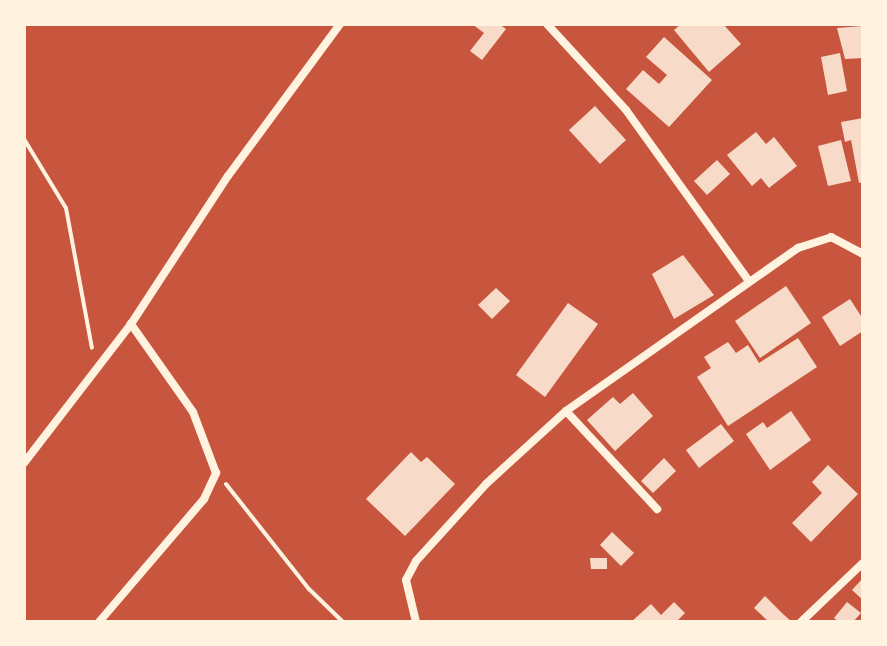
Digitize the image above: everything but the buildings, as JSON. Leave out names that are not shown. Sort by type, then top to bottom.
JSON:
[{"type":"street","points":[[24,463],[131,324],[228,176],[340,24]]},
{"type":"street","points":[[547,24],[626,110],[749,281]]},
{"type":"street","points":[[416,622],[406,580],[422,553],[486,484],[566,411],[749,281],[816,238],[831,237],[863,254]]},
{"type":"street","points":[[99,622],[204,499],[216,473],[193,412],[131,324]]},
{"type":"street","points":[[566,411],[657,509]]},
{"type":"street","points":[[807,620],[863,563]]},
{"type":"path","points":[[24,139],[66,208],[81,308],[99,365]]},
{"type":"path","points":[[216,473],[309,589],[343,622]]}]
